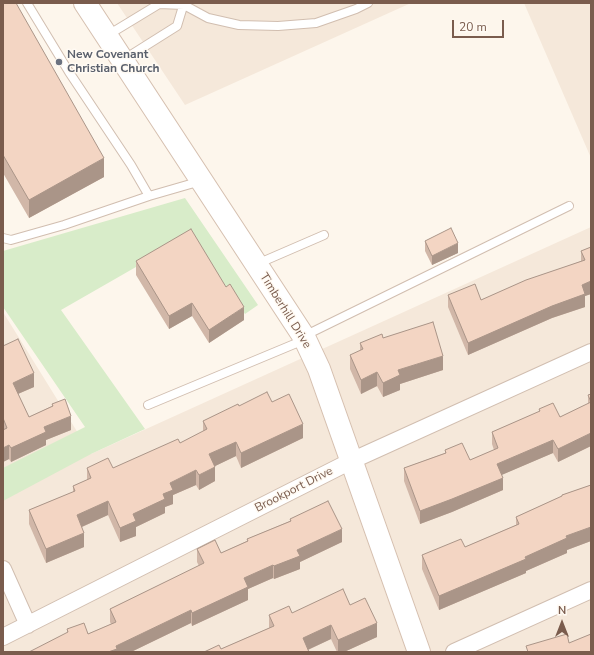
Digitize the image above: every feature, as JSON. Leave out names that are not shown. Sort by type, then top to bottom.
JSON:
[{"type":"street","name":"Timberhill Drive","points":[[85,3],[304,338],[319,369],[419,652]]},
{"type":"street","name":"Brookport Drive","points":[[3,637],[351,461],[591,352]]},
{"type":"street","points":[[3,569],[28,625]]},
{"type":"street","points":[[454,652],[591,590]]},
{"type":"lane","points":[[27,3],[69,72],[131,165],[149,196]]},
{"type":"lane","points":[[106,36],[160,4],[184,4],[208,18],[239,25],[278,26],[316,23],[356,9],[368,3]]},
{"type":"lane","points":[[122,60],[177,26],[184,4]]},
{"type":"lane","points":[[3,238],[11,240],[149,196],[202,181]]},
{"type":"lane","points":[[148,405],[304,338],[569,206]]},
{"type":"lane","points":[[256,265],[324,235]]},
{"type":"shaded area","points":[[117,3],[411,3],[185,105]]},
{"type":"shaded area","points":[[524,3],[591,3],[591,158]]},
{"type":"shaded area","points":[[591,227],[591,652],[3,652],[3,312],[91,454]]},
{"type":"green space","points":[[185,198],[258,305],[245,314],[190,236],[61,310],[145,429],[91,454],[3,501],[3,468],[85,427],[3,307],[3,251]]},
{"type":"building","points":[[3,3],[16,3],[104,158],[29,200],[3,155]]},
{"type":"building","points":[[451,228],[458,243],[432,256],[425,241]]},
{"type":"building","points":[[191,229],[226,287],[230,284],[244,307],[209,330],[192,303],[169,316],[136,261]]},
{"type":"building","points":[[591,247],[591,281],[582,285],[585,294],[552,306],[468,343],[448,295],[475,284],[481,300],[526,280],[585,260],[581,251]]},
{"type":"building","points":[[433,322],[443,356],[398,370],[400,375],[383,383],[377,372],[361,380],[350,355],[363,349],[360,343],[382,334],[383,338]]},
{"type":"building","points":[[18,339],[34,373],[13,383],[29,417],[53,406],[52,404],[65,399],[71,416],[44,427],[46,432],[11,448],[9,445],[3,448],[3,430],[7,428],[3,418],[3,346]]},
{"type":"building","points":[[267,392],[272,402],[289,394],[303,424],[241,453],[236,442],[209,454],[215,467],[199,475],[196,470],[170,483],[173,490],[163,494],[165,499],[133,514],[136,521],[120,528],[108,501],[77,515],[84,533],[46,549],[29,510],[75,491],[73,486],[91,478],[87,468],[108,458],[113,468],[178,439],[180,443],[207,429],[203,421]]},
{"type":"building","points":[[591,394],[591,402],[588,395]]},
{"type":"building","points":[[591,402],[591,433],[558,449],[553,440],[497,464],[503,478],[420,511],[404,468],[446,453],[445,450],[462,443],[470,460],[498,448],[492,432],[540,411],[539,409],[553,403],[560,417]]},
{"type":"building","points":[[591,485],[591,527],[566,536],[567,538],[525,557],[526,559],[439,596],[422,555],[461,539],[465,547],[519,524],[516,517],[562,495]]},
{"type":"building","points":[[328,501],[342,529],[297,550],[300,556],[274,566],[273,565],[244,578],[248,587],[192,613],[191,610],[116,646],[117,649],[108,652],[29,652],[68,632],[67,629],[84,623],[88,634],[116,622],[110,609],[204,563],[197,549],[215,540],[221,553],[248,541],[247,539],[291,521],[290,519]]},
{"type":"building","points":[[343,589],[350,605],[365,598],[377,623],[338,640],[331,625],[303,638],[309,652],[204,652],[219,645],[221,649],[274,626],[269,615],[289,606],[292,613]]},
{"type":"building","points":[[567,634],[569,643],[591,634],[591,652],[528,652],[526,646]]},
{"type":"place","name":"New Covenant Christian Church","points":[[59,62]]}]
